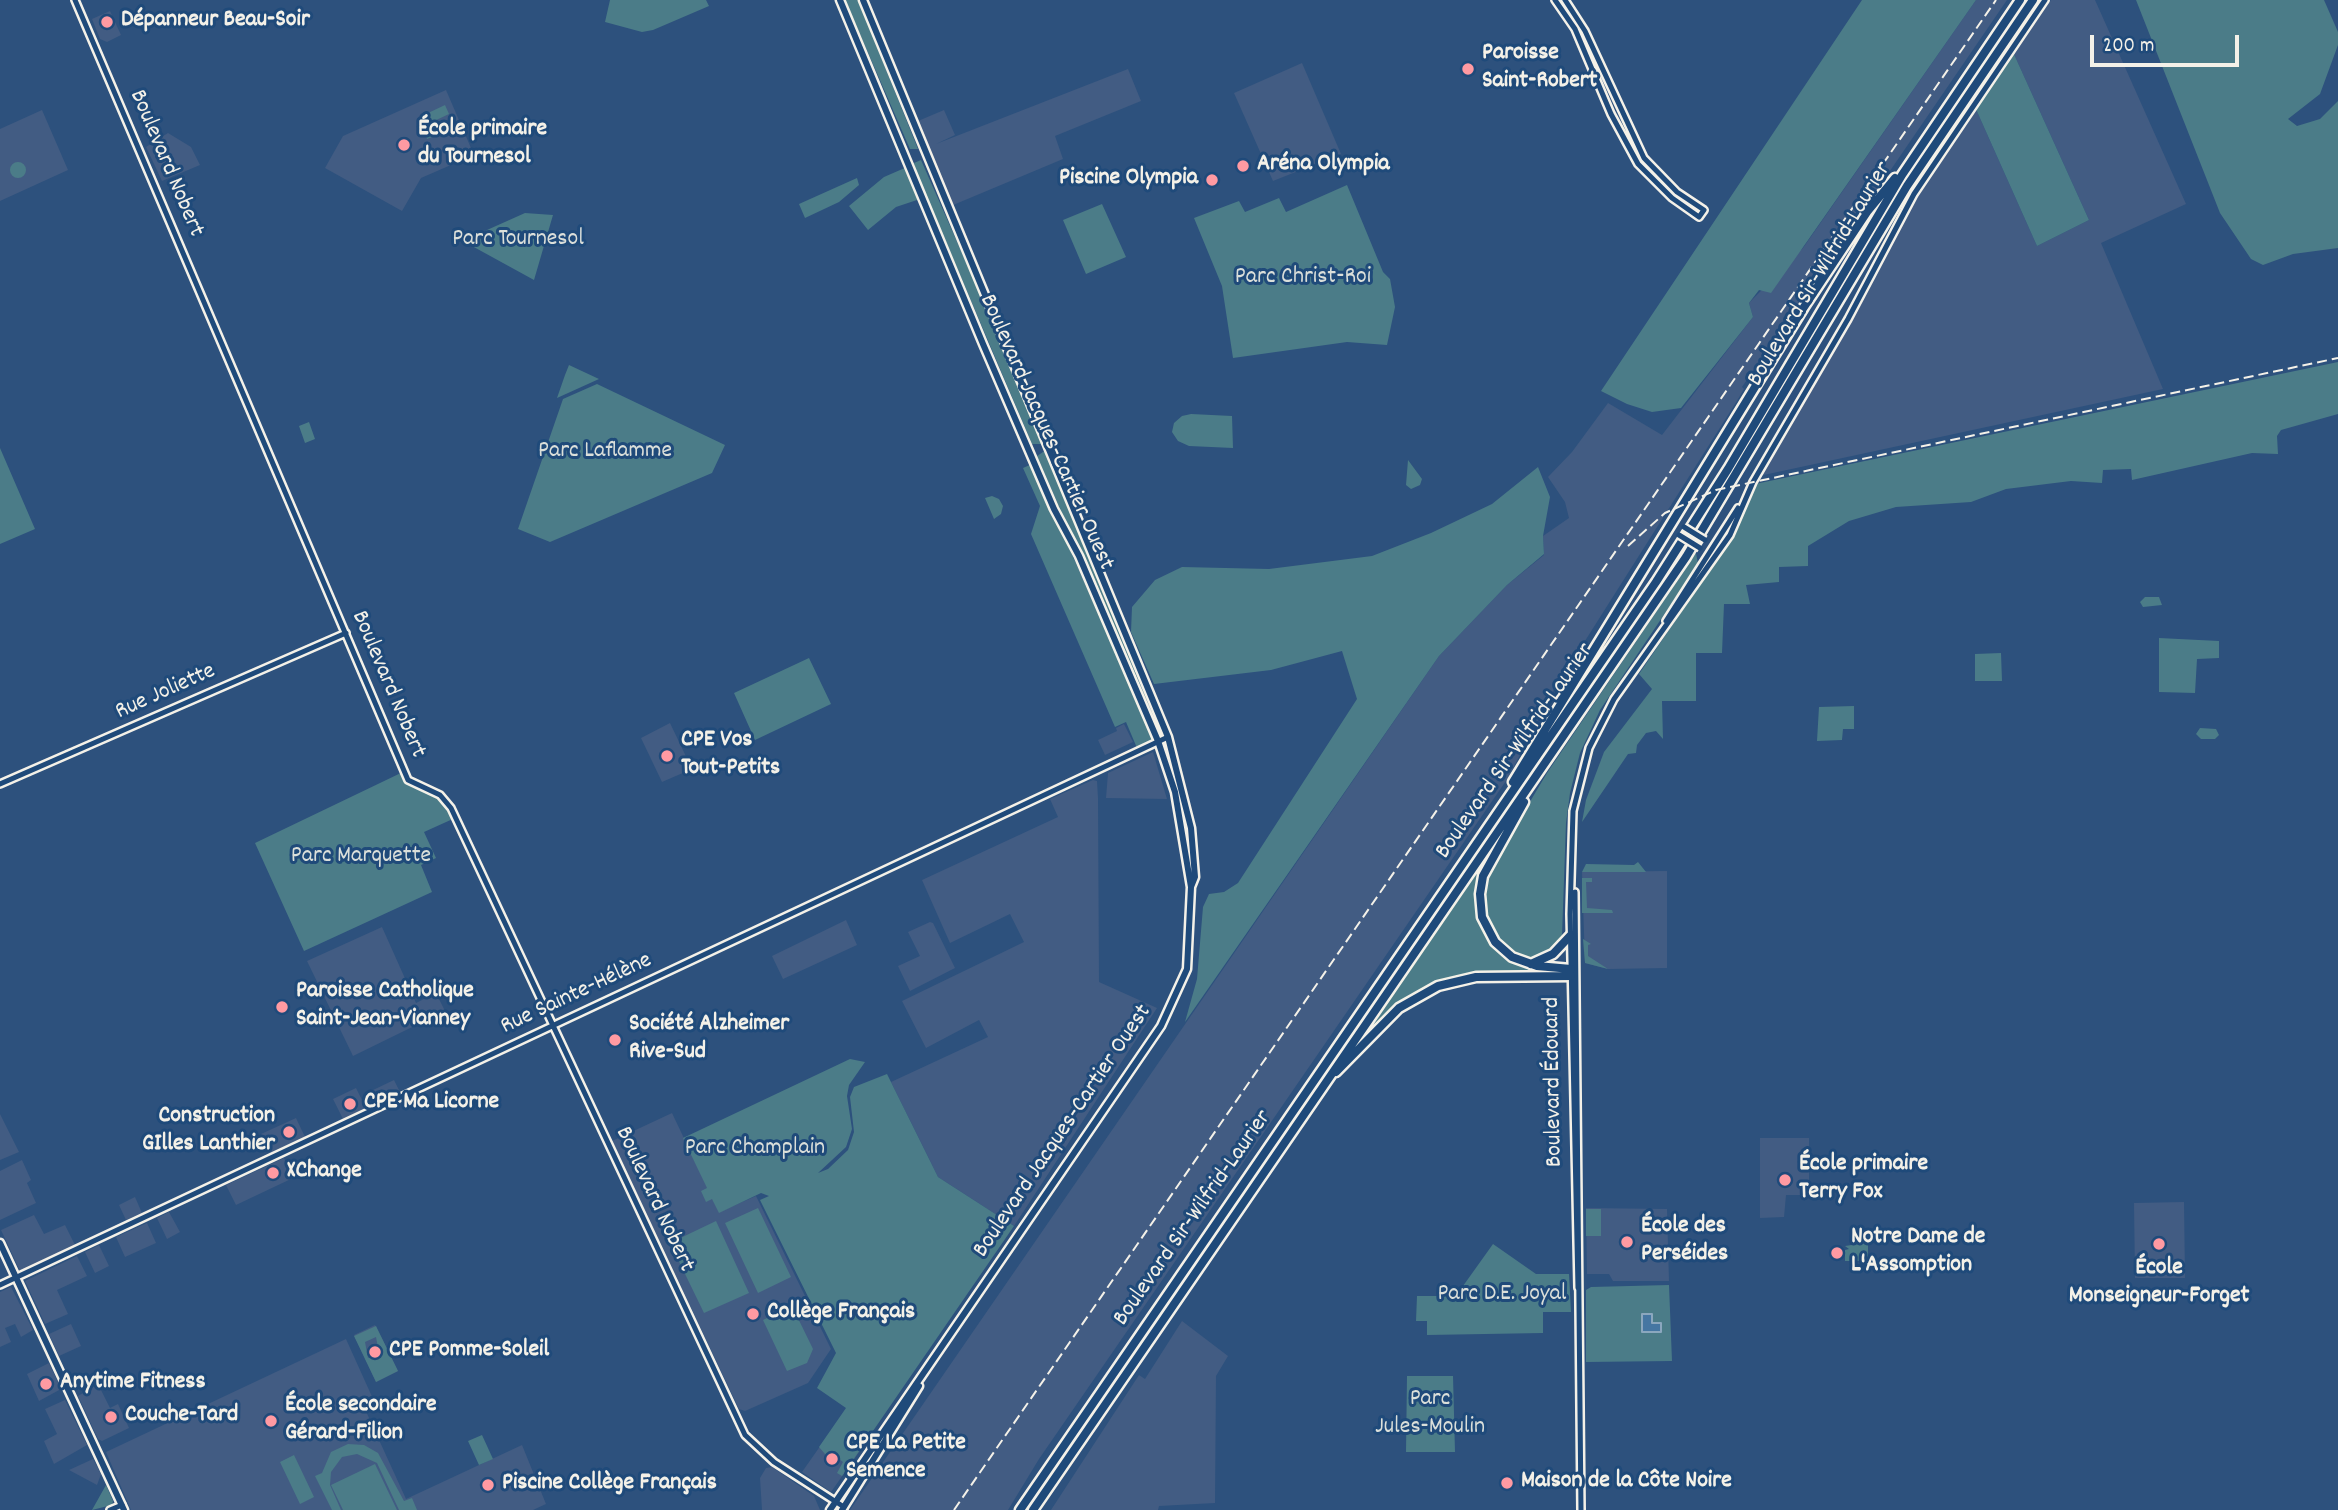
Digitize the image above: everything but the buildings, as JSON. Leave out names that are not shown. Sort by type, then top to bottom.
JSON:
[{"type":"highway","name":"Boulevard Sir-Wilfrid-Laurier","points":[[1020,1510],[1708,502],[1915,154],[2020,0]]},
{"type":"highway","name":"Boulevard Sir-Wilfrid-Laurier","points":[[1033,1510],[1692,548],[1903,192],[2033,0]]},
{"type":"highway","points":[[1491,822],[1534,744],[1814,292],[1867,212],[1915,154]]},
{"type":"highway","points":[[1545,762],[1487,867],[1480,894],[1483,921],[1495,942],[1512,957],[1574,973]]},
{"type":"highway","points":[[1531,964],[1550,956],[1570,936]]},
{"type":"highway","points":[[1324,1084],[1390,1016],[1429,990],[1473,977],[1574,973]]},
{"type":"main road","name":"Boulevard Jacques-Cartier Ouest","points":[[830,1510],[921,1381],[1161,1026],[1187,969],[1191,887],[1175,792],[1158,741],[1079,556],[1054,509],[983,345],[840,0]]},
{"type":"main road","name":"Boulevard Jacques-Cartier Ouest","points":[[863,0],[1168,737],[1191,828],[1195,877],[1191,887]]},
{"type":"main road","points":[[0,1243],[123,1507]]},
{"type":"main road","name":"Boulevard Jacques-Cartier Ouest","points":[[843,1509],[899,1423],[921,1381]]},
{"type":"street","name":"Boulevard Nobert","points":[[75,0],[408,779],[440,795],[451,808],[745,1435],[768,1457],[843,1509]]},
{"type":"street","points":[[1555,0],[1575,29],[1611,114],[1637,164],[1672,198],[1699,217],[1704,210],[1677,192],[1644,158],[1585,31],[1565,0]]},
{"type":"street","name":"Boulevard Sir-Wilfrid-Laurier","points":[[1742,503],[1852,312],[1911,199],[2045,0]]},
{"type":"street","name":"Boulevard Édouard","points":[[1581,1510],[1573,811],[1584,760],[1606,712],[1711,555],[1713,545],[1742,503]]},
{"type":"street","name":"Boulevard Édouard","points":[[1711,555],[1720,550],[1730,535],[1742,503]]},
{"type":"street","points":[[1672,525],[1684,527],[1720,550]]},
{"type":"street","points":[[1672,525],[1679,535],[1711,555]]},
{"type":"street","name":"Rue Joliette","points":[[0,784],[346,633]]},
{"type":"street","name":"Rue Sainte-Hélène","points":[[0,1284],[1168,737]]},
{"type":"street","name":"Boulevard Édouard","points":[[1573,876],[1570,936],[1574,973]]},
{"type":"street","points":[[110,1510],[123,1507]]},
{"type":"shaded area","points":[[1976,0],[2007,0],[1742,387],[1744,389],[1735,404],[1552,693],[1508,778],[1039,1459],[1008,1510],[850,1510],[1439,656],[1507,585],[1544,555],[1543,536],[1569,518],[1565,502],[1548,477],[1572,452],[1608,403],[1662,435],[1753,317],[1749,303],[1803,248]]},
{"type":"shaded area","points":[[2051,0],[2095,0],[2186,204],[2101,243],[2163,389],[1759,476],[1857,309],[1910,207],[1975,107],[2037,246],[2089,220],[2013,52]]},
{"type":"shaded area","points":[[110,11],[121,35],[107,42],[100,39],[92,19]]},
{"type":"shaded area","points":[[1302,63],[1341,154],[1273,181],[1234,93]]},
{"type":"shaded area","points":[[1128,69],[1141,101],[1055,136],[1063,159],[946,208],[922,150],[929,147],[918,121],[944,110],[955,135],[936,144]]},
{"type":"shaded area","name":"École primaire du Tournesol","points":[[446,90],[474,155],[421,178],[402,211],[325,168],[343,136]]},
{"type":"shaded area","points":[[42,110],[68,170],[0,201],[0,129]]},
{"type":"shaded area","points":[[168,133],[191,147],[200,165],[162,181],[146,147]]},
{"type":"shaded area","name":"CPE Vos Tout-Petits","points":[[670,723],[692,769],[662,782],[641,738]]},
{"type":"shaded area","points":[[1124,724],[1133,742],[1105,755],[1098,740],[1117,731],[1116,728]]},
{"type":"shaded area","points":[[1153,752],[1167,799],[1106,798],[1108,773]]},
{"type":"shaded area","points":[[1093,780],[1097,781],[1098,798],[1099,982],[1157,1008],[1014,1226],[938,1177],[891,1082],[988,1037],[979,1020],[926,1048],[902,1001],[1024,942],[1010,914],[950,943],[922,880],[1058,817],[1050,799]]},
{"type":"shaded area","points":[[1667,871],[1667,968],[1608,969],[1585,963],[1582,872]]},
{"type":"shaded area","points":[[846,920],[857,945],[783,979],[772,956]]},
{"type":"shaded area","points":[[933,923],[955,968],[910,991],[898,966],[920,956],[908,932]]},
{"type":"shaded area","points":[[382,927],[416,1003],[436,993],[445,1011],[353,1056],[307,961]]},
{"type":"shaded area","points":[[394,1080],[400,1092],[378,1103],[371,1091]]},
{"type":"shaded area","name":"CPE Ma Licorne","points":[[356,1088],[366,1108],[343,1119],[333,1099]]},
{"type":"shaded area","name":"Collège Français","points":[[672,1113],[719,1212],[756,1196],[831,1349],[808,1383],[745,1411],[739,1409],[612,1141]]},
{"type":"shaded area","points":[[0,1114],[19,1152],[0,1160]]},
{"type":"shaded area","points":[[296,1118],[305,1137],[269,1153],[261,1134]]},
{"type":"shaded area","name":"École primaire Terry Fox","points":[[1760,1138],[1809,1138],[1809,1195],[1786,1195],[1784,1217],[1760,1218]]},
{"type":"shaded area","points":[[284,1158],[293,1178],[236,1205],[226,1185]]},
{"type":"shaded area","points":[[22,1160],[31,1180],[27,1183],[36,1203],[0,1220],[0,1171]]},
{"type":"shaded area","points":[[135,1197],[142,1213],[126,1220],[119,1205]]},
{"type":"shaded area","name":"École Monseigneur-Forget","points":[[2184,1202],[2185,1278],[2135,1278],[2134,1203]]},
{"type":"shaded area","name":"École des Perséides","points":[[1586,1208],[1667,1209],[1669,1281],[1613,1281],[1609,1274],[1587,1274]]},
{"type":"shaded area","points":[[169,1212],[180,1232],[167,1239],[157,1218]]},
{"type":"shaded area","points":[[34,1215],[44,1234],[65,1225],[75,1245],[20,1271],[1,1230]]},
{"type":"shaded area","points":[[147,1223],[156,1243],[125,1257],[116,1237]]},
{"type":"shaded area","points":[[99,1245],[109,1266],[95,1273],[85,1252]]},
{"type":"shaded area","points":[[77,1256],[87,1276],[57,1290],[68,1314],[45,1324],[25,1281]]},
{"type":"shaded area","points":[[11,1287],[33,1330],[21,1337],[15,1324],[5,1328],[11,1342],[0,1347],[0,1292]]},
{"type":"shaded area","points":[[1642,1314],[1652,1314],[1652,1323],[1661,1323],[1661,1332],[1642,1332]]},
{"type":"shaded area","points":[[1182,1321],[1228,1356],[1216,1376],[1215,1503],[1159,1506],[1158,1510],[1051,1510],[1139,1375],[1145,1379]]},
{"type":"shaded area","points":[[71,1324],[81,1346],[59,1356],[49,1334]]},
{"type":"shaded area","name":"CPE Pomme-Soleil","points":[[375,1325],[398,1371],[376,1382],[354,1335]]},
{"type":"shaded area","name":"École secondaire Gérard-Filion","points":[[346,1339],[374,1401],[364,1407],[406,1499],[522,1445],[546,1504],[533,1510],[131,1510],[106,1452]]},
{"type":"shaded area","points":[[49,1363],[61,1389],[39,1401],[27,1374]]},
{"type":"shaded area","points":[[98,1384],[110,1408],[118,1404],[129,1428],[102,1441],[98,1439],[78,1396]]},
{"type":"shaded area","points":[[65,1400],[87,1445],[54,1464],[44,1441],[57,1434],[45,1409]]},
{"type":"shaded area","name":"CPE La Petite Semence","points":[[835,1425],[864,1445],[831,1492],[802,1472]]},
{"type":"shaded area","points":[[93,1459],[101,1474],[97,1485],[69,1470]]},
{"type":"shaded area","points":[[772,1467],[814,1496],[820,1510],[762,1510],[760,1478],[766,1468]]},
{"type":"green space","points":[[610,0],[706,0],[709,6],[653,30],[642,32],[605,22]]},
{"type":"green space","points":[[845,0],[858,0],[918,149],[910,149]]},
{"type":"green space","points":[[1862,0],[1976,0],[1771,293],[1759,290],[1749,303],[1753,317],[1681,408],[1652,412],[1627,404],[1601,391]]},
{"type":"green space","points":[[2136,0],[2324,0],[2338,32],[2338,45],[2320,94],[2288,119],[2297,126],[2320,119],[2338,101],[2338,248],[2293,254],[2263,265],[2251,259],[2220,213]]},
{"type":"green space","points":[[2013,52],[2089,220],[2037,246],[1975,107]]},
{"type":"green space","points":[[445,105],[449,114],[430,123],[426,114]]},
{"type":"green space","points":[[442,120],[447,131],[427,139],[423,128]]},
{"type":"green space","points":[[921,160],[1003,346],[1042,444],[1032,444],[915,169],[914,163]]},
{"type":"green space","points":[[15,162],[21,162],[26,170],[24,176],[15,178],[10,173],[10,167]]},
{"type":"green space","points":[[907,167],[920,199],[896,207],[868,230],[849,206],[884,177]]},
{"type":"green space","points":[[857,178],[859,185],[839,202],[805,218],[799,204]]},
{"type":"green space","name":"Parc Christ-Roi","points":[[1347,185],[1383,272],[1390,279],[1395,307],[1387,345],[1347,342],[1233,358],[1222,286],[1194,218],[1239,201],[1245,212],[1279,198],[1286,212]]},
{"type":"green space","points":[[1102,204],[1126,257],[1086,274],[1063,220]]},
{"type":"green space","name":"Parc Tournesol","points":[[525,213],[553,215],[534,280],[472,246],[487,230]]},
{"type":"green space","points":[[2338,362],[2338,414],[2281,430],[2277,436],[2278,454],[2252,453],[2132,480],[2131,469],[2103,470],[2102,483],[2071,481],[2006,489],[1971,502],[1896,507],[1849,521],[1808,546],[1808,566],[1779,567],[1779,582],[1746,585],[1750,604],[1724,604],[1722,653],[1696,653],[1696,701],[1662,701],[1663,739],[1656,731],[1646,733],[1637,745],[1636,753],[1628,754],[1582,822],[1586,800],[1604,752],[1652,689],[1639,674],[1732,538],[1755,484]]},
{"type":"green space","points":[[569,365],[599,379],[557,398],[565,375]]},
{"type":"green space","name":"Parc Laflamme","points":[[597,384],[725,445],[712,473],[550,542],[518,529],[563,399]]},
{"type":"green space","points":[[1182,416],[1232,416],[1233,448],[1189,446],[1178,441],[1172,432],[1174,423]]},
{"type":"green space","points":[[309,422],[315,439],[305,443],[299,426]]},
{"type":"green space","points":[[0,448],[35,529],[0,544]]},
{"type":"green space","points":[[1046,450],[1073,511],[1160,732],[1156,730],[1037,456]]},
{"type":"green space","points":[[1408,460],[1422,479],[1420,485],[1411,489],[1406,485]]},
{"type":"green space","points":[[1032,464],[1152,735],[1150,742],[1137,748],[1126,722],[1115,727],[1031,534],[1040,506],[1023,468]]},
{"type":"green space","points":[[1538,467],[1550,497],[1543,536],[1544,554],[1507,585],[1439,656],[1185,1022],[1197,979],[1203,907],[1209,894],[1224,892],[1238,883],[1357,699],[1342,651],[1271,670],[1154,684],[1131,632],[1132,607],[1155,580],[1182,567],[1269,569],[1372,556],[1431,533],[1492,504]]},
{"type":"green space","points":[[992,496],[999,499],[1003,506],[1001,514],[994,519],[985,498]]},
{"type":"green space","points":[[1696,553],[1698,564],[1600,710],[1580,753],[1566,823],[1562,936],[1558,945],[1542,957],[1522,958],[1510,952],[1494,935],[1485,916],[1483,893],[1487,874],[1547,773]]},
{"type":"green space","points":[[2145,597],[2159,597],[2162,605],[2143,607],[2140,602]]},
{"type":"green space","points":[[2159,638],[2219,641],[2219,658],[2197,659],[2195,693],[2159,692]]},
{"type":"green space","points":[[2001,653],[2002,681],[1975,681],[1975,654]]},
{"type":"green space","points":[[809,658],[831,704],[755,740],[734,693]]},
{"type":"green space","points":[[1854,706],[1854,729],[1843,729],[1842,740],[1817,741],[1819,707]]},
{"type":"green space","points":[[2200,728],[2216,729],[2219,735],[2215,739],[2201,739],[2196,734]]},
{"type":"green space","name":"Parc Marquette","points":[[405,771],[410,782],[436,795],[451,808],[455,818],[424,832],[436,858],[421,865],[432,892],[304,951],[255,843]]},
{"type":"green space","points":[[1638,862],[1646,872],[1582,872],[1586,864],[1634,865]]},
{"type":"green space","points":[[1482,866],[1484,868],[1478,893],[1494,944],[1540,969],[1540,972],[1480,974],[1429,987],[1368,1036],[1365,1034]]},
{"type":"green space","points":[[1582,878],[1592,878],[1592,882],[1586,882],[1587,908],[1612,910],[1613,913],[1582,913]]},
{"type":"green space","points":[[1583,939],[1591,944],[1588,945],[1588,956],[1608,969],[1585,963]]},
{"type":"green space","name":"Parc Champlain","points":[[850,1059],[865,1062],[849,1085],[847,1096],[852,1129],[846,1147],[818,1173],[828,1169],[848,1150],[854,1132],[850,1097],[854,1087],[887,1074],[938,1177],[1014,1226],[842,1476],[837,1473],[843,1462],[835,1456],[831,1461],[819,1447],[846,1408],[817,1388],[836,1353],[760,1200],[769,1196],[761,1193],[719,1213],[712,1199],[706,1202],[701,1191],[707,1188],[683,1138]]},
{"type":"green space","points":[[758,1208],[791,1277],[758,1293],[725,1223]]},
{"type":"green space","points":[[1586,1209],[1601,1209],[1601,1236],[1586,1236]]},
{"type":"green space","points":[[716,1221],[749,1293],[704,1313],[670,1243]]},
{"type":"green space","points":[[1853,1232],[1868,1232],[1868,1261],[1845,1261],[1845,1250],[1849,1249],[1845,1246],[1858,1244],[1858,1235],[1852,1235]]},
{"type":"green space","name":"Parc D.E. Joyal","points":[[1493,1244],[1536,1274],[1569,1274],[1571,1312],[1543,1312],[1543,1333],[1427,1335],[1427,1321],[1416,1321],[1417,1296],[1448,1296],[1458,1293]]},
{"type":"green space","points":[[1669,1285],[1672,1361],[1586,1362],[1586,1290],[1591,1287]]},
{"type":"green space","points":[[792,1306],[813,1349],[807,1363],[787,1371],[763,1320]]},
{"type":"green space","name":"CPE Pomme-Soleil","points":[[376,1326],[398,1371],[376,1382],[354,1336]],"holes":[[[376,1337],[379,1353],[368,1358],[365,1342]]]},
{"type":"green space","name":"Parc Jules-Moulin","points":[[1407,1376],[1453,1376],[1455,1452],[1406,1452]]},
{"type":"green space","points":[[482,1435],[493,1459],[479,1465],[468,1441]]},
{"type":"green space","points":[[348,1444],[364,1445],[378,1453],[404,1501],[412,1498],[417,1510],[399,1510],[377,1463],[357,1454],[342,1457],[331,1472],[330,1485],[341,1510],[332,1510],[315,1476],[322,1473],[331,1452]]},
{"type":"green space","points":[[294,1455],[314,1497],[300,1504],[280,1462]]},
{"type":"green space","points":[[375,1464],[397,1510],[343,1510],[331,1485]]},
{"type":"green space","points":[[106,1485],[113,1501],[112,1505],[92,1510]]},
{"type":"railway","points":[[954,1510],[1996,0]]},
{"type":"railway","points":[[1628,546],[1665,513],[1716,490],[2338,358]]},
{"type":"place","name":"Dépanneur Beau-Soir","points":[[107,22]]},
{"type":"place","name":"Paroisse Saint-Robert","points":[[1468,69]]},
{"type":"place","name":"École primaire du Tournesol","points":[[404,145]]},
{"type":"place","name":"Aréna Olympia","points":[[1243,166]]},
{"type":"place","name":"Piscine Olympia","points":[[1212,180]]},
{"type":"place","name":"CPE Vos Tout-Petits","points":[[667,756]]},
{"type":"place","name":"Paroisse Catholique Saint-Jean-Vianney","points":[[282,1007]]},
{"type":"place","name":"Société Alzheimer Rive-Sud","points":[[615,1040]]},
{"type":"place","name":"CPE Ma Licorne","points":[[350,1104]]},
{"type":"place","name":"Construction GIlles Lanthier","points":[[289,1132]]},
{"type":"place","name":"XChange","points":[[273,1173]]},
{"type":"place","name":"École primaire Terry Fox","points":[[1785,1180]]},
{"type":"place","name":"École des Perséides","points":[[1627,1242]]},
{"type":"place","name":"École Monseigneur-Forget","points":[[2159,1244]]},
{"type":"place","name":"Notre Dame de L'Assomption","points":[[1837,1253]]},
{"type":"place","name":"Collège Français","points":[[753,1314]]},
{"type":"place","name":"CPE Pomme-Soleil","points":[[375,1352]]},
{"type":"place","name":"Anytime Fitness","points":[[46,1384]]},
{"type":"place","name":"Couche-Tard","points":[[111,1417]]},
{"type":"place","name":"École secondaire Gérard-Filion","points":[[271,1421]]},
{"type":"place","name":"CPE La Petite Semence","points":[[832,1459]]},
{"type":"place","name":"Maison de la Côte Noire","points":[[1507,1483]]},
{"type":"place","name":"Piscine Collège Français","points":[[488,1485]]}]
